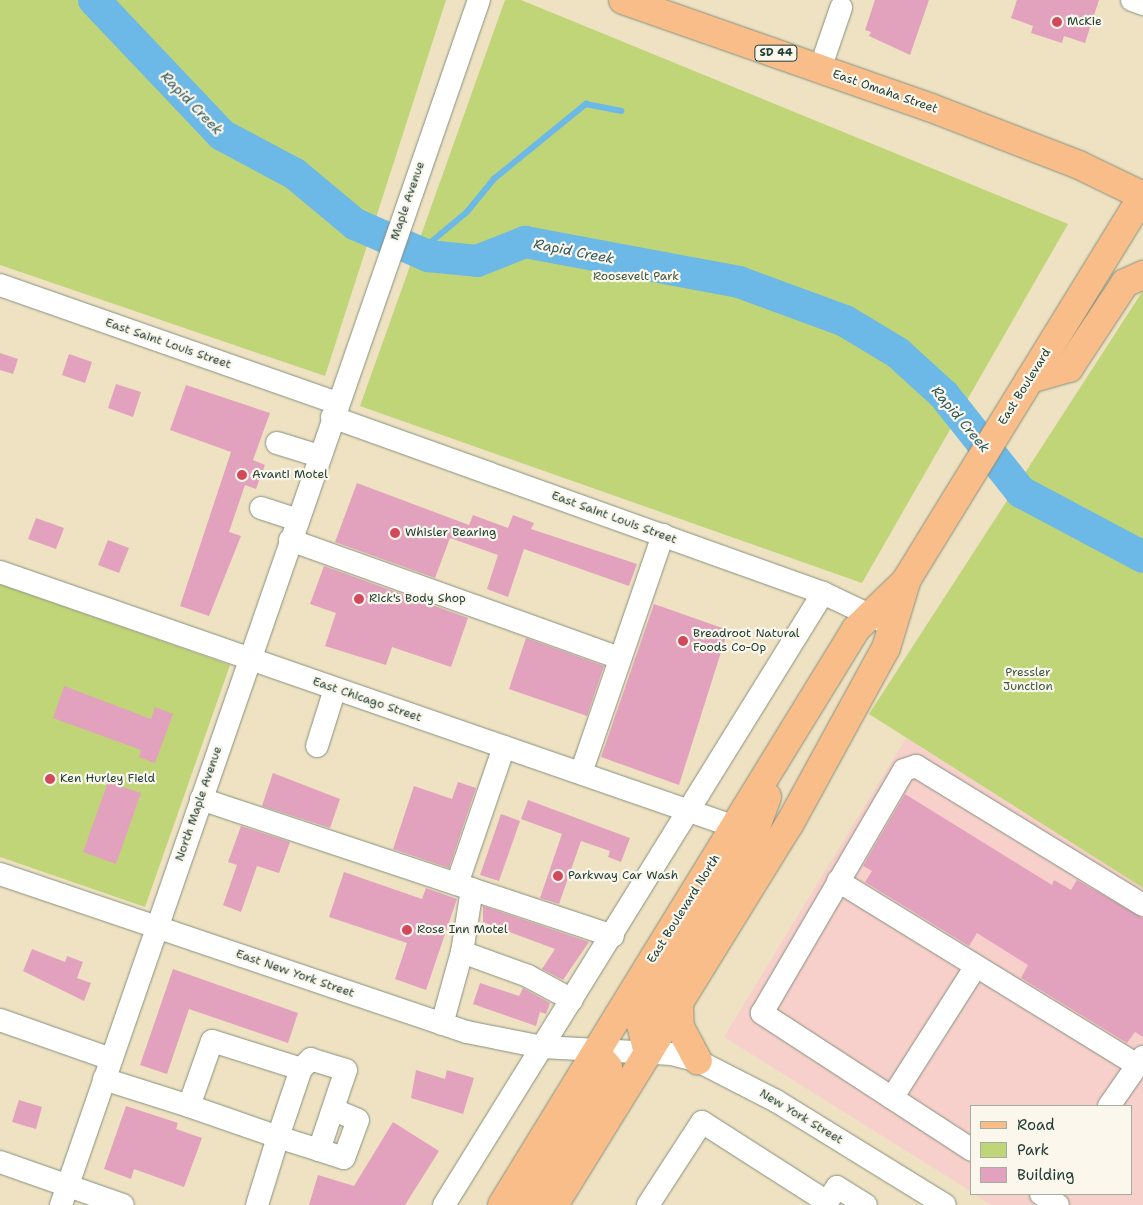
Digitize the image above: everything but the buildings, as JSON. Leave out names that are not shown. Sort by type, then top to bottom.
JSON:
[{"type":"main road","name":"East Omaha Street","points":[[623,0],[820,69],[1079,165],[1143,195]]},
{"type":"main road","name":"East Boulevard","points":[[882,621],[1143,195]]},
{"type":"main road","points":[[1030,379],[1070,368],[1125,283],[1143,275]]},
{"type":"main road","points":[[559,1197],[813,781],[832,717],[870,645],[874,623],[882,621]]},
{"type":"main road","name":"East Boulevard North","points":[[502,1205],[856,630],[882,621]]},
{"type":"main road","points":[[648,1053],[641,1025],[746,854],[785,745]]},
{"type":"main road","points":[[678,1004],[680,1027],[698,1061]]},
{"type":"main road","points":[[559,1197],[583,1114],[607,1076],[608,1067],[596,1053]]},
{"type":"main road","points":[[531,1205],[540,1192],[564,1104]]},
{"type":"street","name":"Maple Avenue","points":[[334,410],[479,0]]},
{"type":"street","points":[[1132,0],[1143,4]]},
{"type":"street","points":[[820,69],[841,8]]},
{"type":"street","name":"East Saint Louis Street","points":[[0,285],[663,535],[823,593],[882,621]]},
{"type":"street","name":"North Maple Avenue","points":[[64,1195],[334,410]]},
{"type":"street","points":[[277,442],[319,456]]},
{"type":"street","points":[[261,508],[293,530],[620,658]]},
{"type":"street","points":[[581,773],[663,535]]},
{"type":"street","name":"East Chicago Street","points":[[0,572],[249,660],[735,827]]},
{"type":"street","points":[[444,1205],[823,593]]},
{"type":"street","points":[[317,746],[335,689]]},
{"type":"street","points":[[442,1024],[462,952],[465,887],[504,747]]},
{"type":"street","points":[[970,1149],[762,1013],[838,881],[909,765],[1143,905]]},
{"type":"street","points":[[201,799],[612,936]]},
{"type":"street","name":"East New York Street","points":[[0,874],[442,1024],[542,1047],[596,1053],[648,1053]]},
{"type":"street","points":[[838,881],[976,966],[1140,1061],[1110,1105]]},
{"type":"street","points":[[462,952],[528,976],[572,1000]]},
{"type":"street","points":[[892,1098],[976,966]]},
{"type":"street","points":[[0,1020],[189,1106],[278,1137],[320,1150],[346,1070],[311,1059],[301,1069],[278,1137],[257,1205]]},
{"type":"street","points":[[189,1106],[212,1041],[301,1069]]},
{"type":"street","name":"New York Street","points":[[648,1053],[698,1061],[776,1101],[945,1205]]},
{"type":"street","points":[[648,1205],[702,1122],[820,1202],[827,1202],[837,1187],[866,1205]]},
{"type":"street","points":[[0,1162],[64,1195],[123,1205]]},
{"type":"shaded area","points":[[906,738],[1143,888],[1143,1205],[992,1205],[976,1195],[1133,1195],[1133,1105],[970,1105],[970,1191],[724,1037]]},
{"type":"green space","points":[[0,0],[446,0],[325,376],[0,265]]},
{"type":"green space","name":"Roosevelt Park","points":[[505,0],[521,0],[1068,224],[862,583],[360,406]]},
{"type":"green space","name":"Pressler Junction","points":[[1143,292],[1143,888],[869,714]]},
{"type":"green space","points":[[0,584],[230,665],[145,907],[0,857]]},
{"type":"waterway","name":"Rapid Creek","points":[[94,0],[222,135],[295,174],[355,224],[428,256],[477,261],[525,242],[739,282],[845,321],[898,353],[944,395],[1021,492],[1143,557]]},
{"type":"waterway","points":[[419,252],[467,212],[494,179],[586,104],[621,111]]},
{"type":"place","name":"McKie","points":[[1057,22]]},
{"type":"place","name":"Avanti Motel","points":[[242,475]]},
{"type":"place","name":"Whisler Bearing","points":[[395,533]]},
{"type":"place","name":"Rick's Body Shop","points":[[359,599]]},
{"type":"place","name":"Breadroot Natural Foods Co-Op","points":[[683,641]]},
{"type":"place","name":"Ken Hurley Field","points":[[50,779]]},
{"type":"place","name":"Parkway Car Wash","points":[[558,876]]},
{"type":"place","name":"Rose Inn Motel","points":[[407,930]]}]
